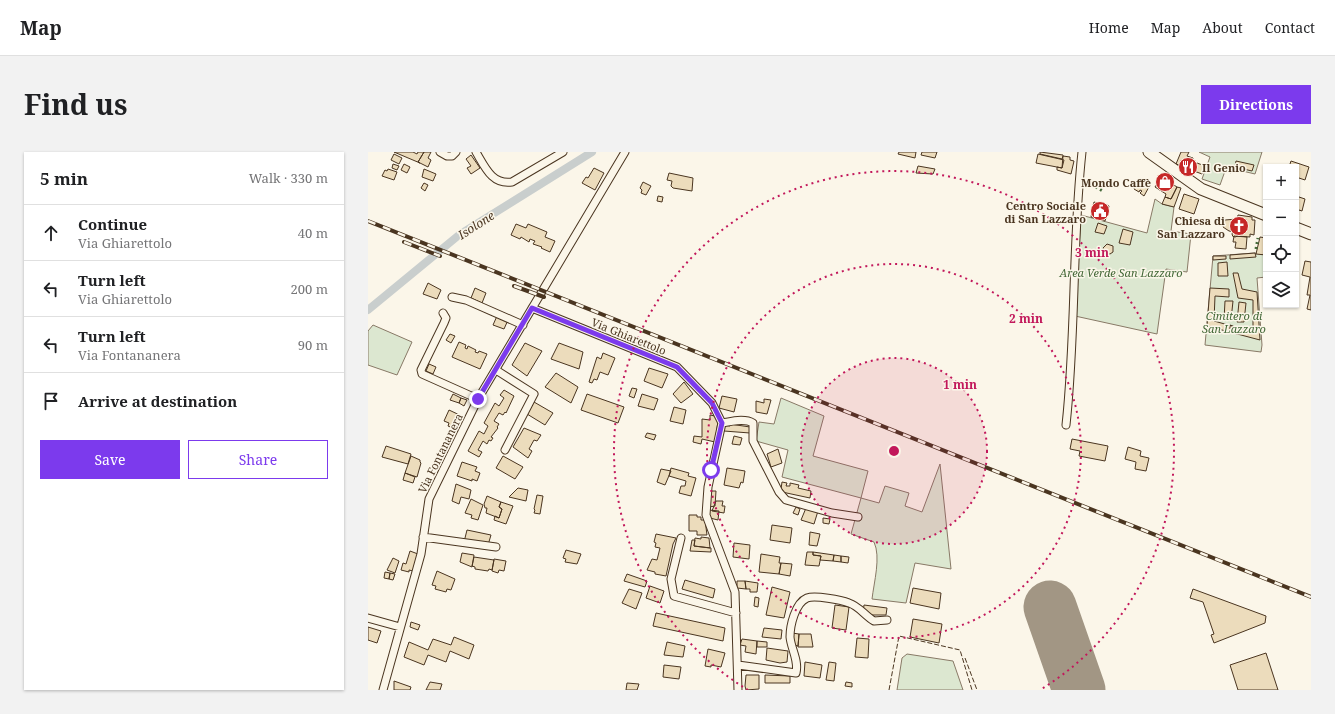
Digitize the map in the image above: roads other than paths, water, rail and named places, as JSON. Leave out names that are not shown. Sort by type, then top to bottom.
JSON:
[{"type":"main road","points":[[1149,152],[1201,189],[1263,215]]},
{"type":"main road","points":[[1299,229],[1311,234]]},
{"type":"street","points":[[440,152],[447,156],[452,156],[456,152]]},
{"type":"street","points":[[476,152],[494,178],[505,183],[512,182],[563,152]]},
{"type":"street","points":[[532,308],[625,152]]},
{"type":"street","points":[[1066,425],[1069,394],[1076,229],[1082,152]]},
{"type":"street","points":[[452,297],[466,300],[523,325]]},
{"type":"street","name":"Via Fontananera","points":[[383,690],[420,554],[429,498],[478,399],[532,308]]},
{"type":"street","name":"Via Ghiarettolo","points":[[532,308],[677,367],[712,403],[722,423]]},
{"type":"street","points":[[443,313],[446,318],[421,370],[422,374],[478,399]]},
{"type":"street","points":[[496,370],[534,394],[505,450]]},
{"type":"street","points":[[738,690],[735,592],[706,515],[708,487],[722,423],[736,421],[753,422],[753,441],[780,492],[786,500],[832,513],[858,517]]},
{"type":"street","points":[[423,537],[496,547]]},
{"type":"street","points":[[681,538],[670,579],[674,596],[736,613]]},
{"type":"street","points":[[738,665],[796,673],[795,654],[790,640],[790,632],[798,606],[806,599],[817,597],[850,603],[874,621],[887,620]]},
{"type":"street","points":[[368,618],[400,627]]},
{"type":"waterway","name":"Isolone","points":[[368,310],[459,235],[592,152]]},
{"type":"railway","points":[[368,221],[1311,597]]},
{"type":"railway","points":[[404,242],[440,256]]},
{"type":"railway","points":[[514,286],[544,297]]},
{"type":"place","name":"Il Genio","points":[[1188,167]]},
{"type":"place","name":"Mondo Caffè","points":[[1165,182]]},
{"type":"place","name":"Centro Sociale di San Lazzaro","points":[[1100,211]]},
{"type":"place","name":"Chiesa di San Lazzaro","points":[[1239,226]]},
{"type":"park label","name":"Area Verde San Lazzaro","points":[[1121,272]]},
{"type":"park label","name":"Cimitero di San Lazzaro","points":[[1234,321]]}]
